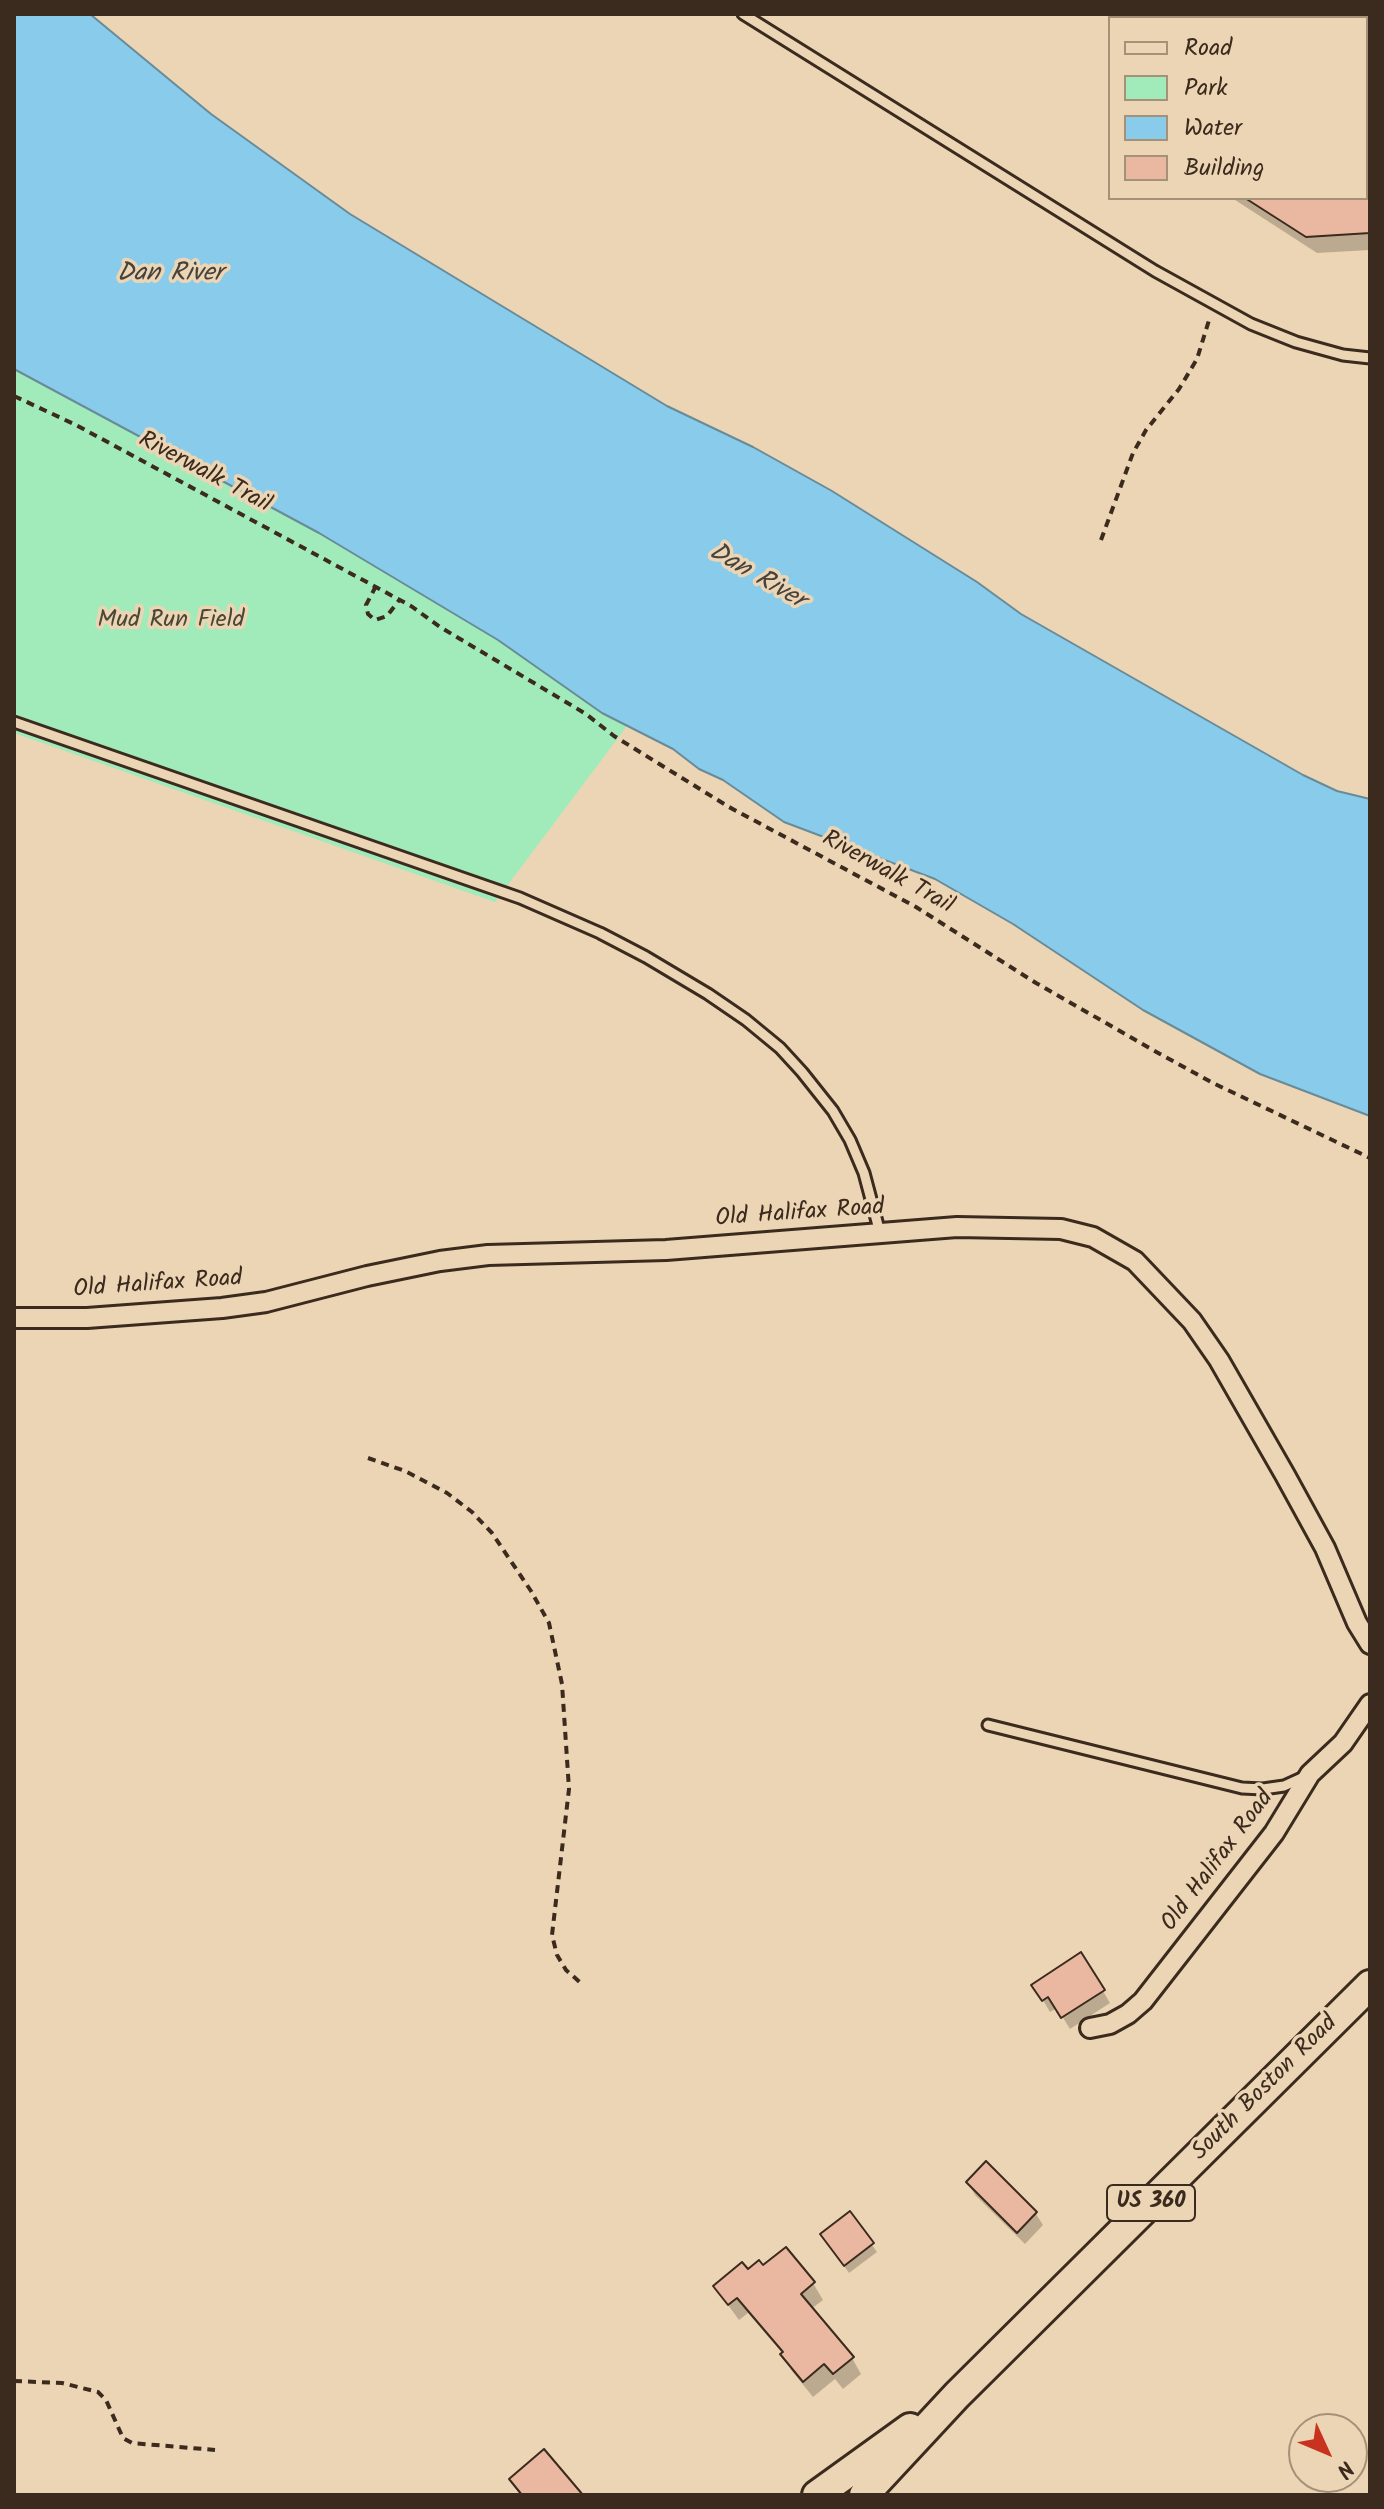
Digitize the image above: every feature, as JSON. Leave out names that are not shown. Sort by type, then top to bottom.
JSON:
[{"type":"main road","name":"South Boston Road","points":[[864,2495],[957,2395],[1370,1985]]},
{"type":"main road","name":"South Boston Road","points":[[817,2495],[957,2395]]},
{"type":"street","name":"Old Halifax Road","points":[[14,1318],[87,1318],[222,1308],[266,1302],[440,1261],[488,1255],[666,1250],[957,1227],[1051,1228],[1093,1237],[1135,1261],[1192,1321],[1219,1360],[1325,1548],[1357,1623],[1370,1644]]},
{"type":"street","name":"Old Halifax Road","points":[[1090,2028],[1110,2024],[1143,2001],[1274,1833],[1310,1774],[1343,1743],[1370,1704]]},
{"type":"lane","points":[[743,14],[1155,271],[1251,324],[1296,342],[1343,355],[1370,358]]},
{"type":"lane","points":[[14,722],[520,898],[600,933],[671,972],[746,1020],[780,1048],[810,1082],[833,1111],[850,1140],[864,1173],[880,1233]]},
{"type":"lane","points":[[988,1725],[1242,1788],[1284,1786],[1310,1774]]},
{"type":"path","points":[[1101,540],[1133,453],[1197,359],[1214,303]]},
{"type":"path","name":"Riverwalk Trail","points":[[14,396],[76,425],[400,599],[498,664],[586,714],[614,736],[729,807],[916,907],[1036,983],[1186,1069],[1370,1158]]},
{"type":"path","points":[[376,586],[366,605],[368,614],[375,620],[387,616],[400,599]]},
{"type":"path","points":[[368,1458],[405,1471],[447,1493],[472,1512],[500,1545],[549,1623],[562,1684],[569,1789],[552,1935],[557,1955],[566,1970],[582,1984]]},
{"type":"path","points":[[14,2381],[62,2383],[98,2392],[106,2400],[123,2438],[132,2443],[215,2450]]},
{"type":"green space","name":"Mud Run Field","points":[[14,364],[209,465],[636,714],[495,902],[14,733]]},
{"type":"water","name":"Dan River","points":[[14,14],[90,14],[211,114],[350,214],[667,406],[753,447],[832,491],[977,582],[1021,614],[1303,775],[1337,791],[1370,799],[1370,1116],[1260,1074],[1143,1010],[1013,924],[935,879],[784,822],[723,780],[699,769],[673,749],[602,713],[498,640],[319,533],[14,369]]},
{"type":"building","points":[[1370,198],[1370,233],[1306,237],[1248,200]]},
{"type":"building","points":[[1081,1952],[1105,1990],[1061,2018],[1048,1997],[1042,2001],[1031,1985]]},
{"type":"building","points":[[986,2161],[1037,2212],[1017,2233],[966,2182]]},
{"type":"building","points":[[850,2211],[874,2243],[844,2266],[820,2234]]},
{"type":"building","points":[[786,2247],[815,2282],[801,2294],[854,2357],[833,2374],[824,2364],[803,2382],[780,2354],[783,2352],[737,2298],[728,2305],[713,2286],[742,2262],[748,2269],[759,2260],[763,2265]]},
{"type":"building","points":[[544,2449],[583,2495],[522,2495],[509,2479]]}]
